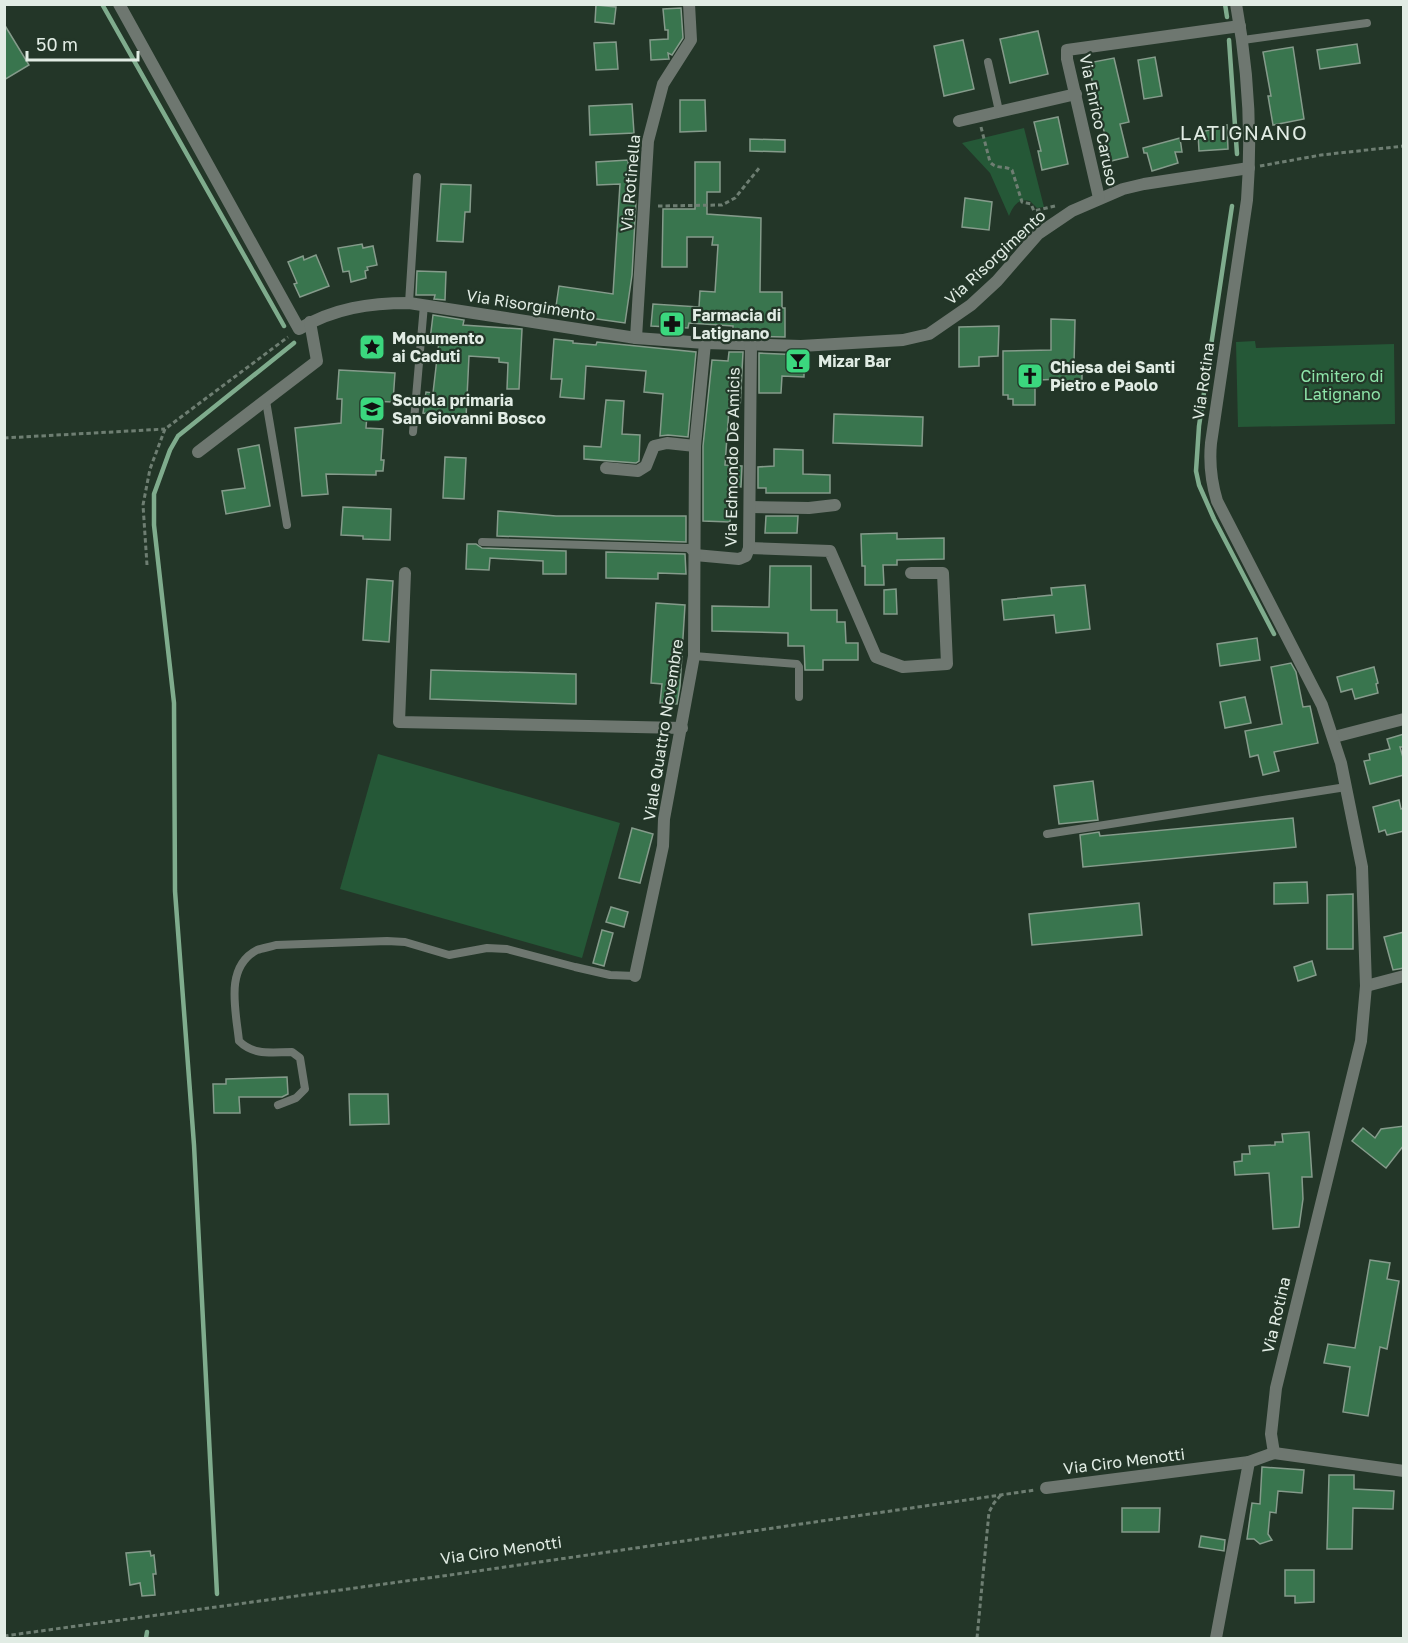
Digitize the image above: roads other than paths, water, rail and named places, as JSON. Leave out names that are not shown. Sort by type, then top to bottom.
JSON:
[{"type":"street","points":[[119,4],[305,325],[317,361],[198,452]]},
{"type":"street","name":"Via Rotinella","points":[[636,338],[648,141],[663,84],[690,40],[688,4]]},
{"type":"street","name":"Via Rotina","points":[[1236,4],[1243,40],[1249,168],[1211,443],[1209,466],[1211,482],[1217,501],[1313,686],[1334,737],[1362,867],[1365,986],[1361,1041],[1276,1388],[1271,1434],[1274,1453]]},
{"type":"street","name":"Via Enrico Caruso","points":[[1099,198],[1067,59],[1067,50],[1240,26]]},
{"type":"street","points":[[959,121],[1076,94]]},
{"type":"street","name":"Via Risorgimento","points":[[305,325],[346,308],[384,303],[410,303],[636,338],[801,346],[903,340],[929,334],[971,305],[997,281],[1038,234],[1072,211],[1099,198],[1144,184],[1249,168]]},
{"type":"street","name":"Viale Quattro Novembre","points":[[635,976],[663,846],[664,819],[694,656],[695,446],[705,343]]},
{"type":"street","name":"Via Edmondo De Amicis","points":[[695,555],[739,559],[746,556],[749,548],[751,344]]},
{"type":"street","points":[[606,468],[638,471],[646,466],[654,446],[667,443],[695,446]]},
{"type":"street","points":[[750,507],[835,505]]},
{"type":"street","points":[[749,548],[830,551],[876,657],[903,667],[947,663],[943,573],[911,573]]},
{"type":"street","points":[[405,573],[399,722],[682,728]]},
{"type":"street","points":[[1334,737],[1404,719]]},
{"type":"street","points":[[1365,986],[1404,976]]},
{"type":"street","points":[[1216,1638],[1249,1462],[1274,1453],[1404,1471]]},
{"type":"street","name":"Via Ciro Menotti","points":[[1046,1488],[1249,1462]]},
{"type":"lane","points":[[1243,40],[1367,23]]},
{"type":"lane","points":[[988,62],[999,111]]},
{"type":"lane","points":[[410,303],[417,177]]},
{"type":"lane","points":[[413,432],[424,305]]},
{"type":"lane","points":[[266,401],[286,525]]},
{"type":"lane","points":[[482,542],[688,548],[695,555]]},
{"type":"lane","points":[[694,656],[796,664],[799,667],[799,697]]},
{"type":"lane","points":[[1047,834],[1346,786]]},
{"type":"lane","points":[[278,1105],[296,1098],[305,1089],[300,1058],[292,1052],[261,1053],[247,1049],[239,1041],[235,976],[243,960],[258,950],[276,945],[387,941],[405,942],[449,955],[487,948],[507,949],[598,972],[635,976]]},
{"type":"waterway","points":[[102,4],[284,326]]},
{"type":"waterway","points":[[1225,4],[1227,17]]},
{"type":"waterway","points":[[1229,40],[1237,154]]},
{"type":"waterway","points":[[1232,206],[1199,426],[1196,471],[1199,485],[1214,519],[1274,634]]},
{"type":"waterway","points":[[217,1594],[194,1145],[175,891],[174,703],[154,525],[154,494],[170,450],[178,436],[294,343]]},
{"type":"waterway","points":[[146,1638],[147,1632]]},
{"type":"place","name":"Farmacia di Latignano","points":[[672,324]]},
{"type":"place","name":"Monumento ai Caduti","points":[[372,347]]},
{"type":"place","name":"Mizar Bar","points":[[798,361]]},
{"type":"place","name":"Chiesa dei Santi Pietro e Paolo","points":[[1030,376]]},
{"type":"place","name":"Scuola primaria San Giovanni Bosco","points":[[372,409]]},
{"type":"district","name":"LATIGNANO","points":[[1244,133]]},
{"type":"park label","name":"Cimitero di Latignano","points":[[1342,385]]}]
